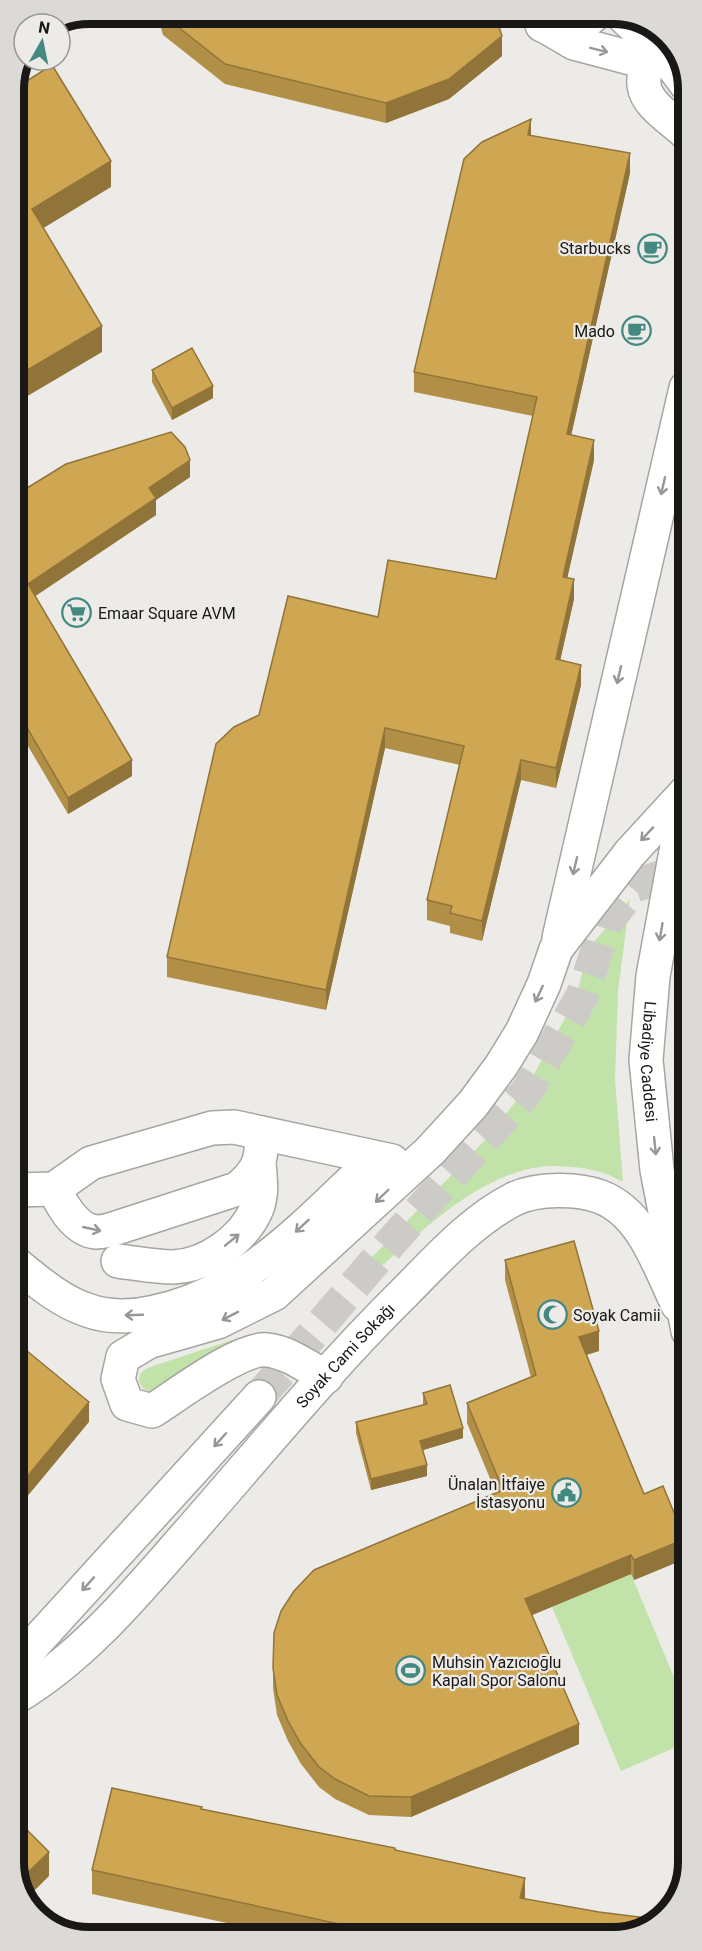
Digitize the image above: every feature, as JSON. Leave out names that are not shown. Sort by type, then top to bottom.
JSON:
[{"type":"street","points":[[543,24],[574,43],[642,61],[646,72],[644,85],[650,100],[678,126]]},
{"type":"street","points":[[547,24],[560,29],[580,24]]},
{"type":"street","points":[[326,1377],[285,1354],[264,1349],[235,1358],[152,1412],[127,1404],[118,1379],[123,1357],[148,1342],[218,1323],[274,1294],[414,1166],[473,1104],[522,1032],[544,984],[556,949],[678,423]]},
{"type":"street","points":[[556,949],[630,853],[678,801]]},
{"type":"street","name":"Libadiye Caddesi","points":[[678,840],[653,976],[646,1060],[657,1170],[678,1280]]},
{"type":"street","points":[[24,1190],[54,1189],[91,1163],[212,1128],[234,1127],[260,1148],[376,1158],[414,1166]]},
{"type":"street","points":[[54,1189],[70,1215],[81,1226],[94,1232],[102,1231],[237,1189],[252,1177],[260,1148]]},
{"type":"street","points":[[118,1261],[174,1267],[198,1262],[220,1250],[245,1230],[257,1207],[261,1187],[260,1148]]},
{"type":"street","points":[[24,1270],[61,1298],[89,1311],[117,1316],[142,1315],[181,1307],[222,1287],[271,1255],[376,1158]]},
{"type":"street","name":"Soyak Cami Sokağı","points":[[24,1692],[64,1664],[125,1606],[362,1335],[449,1249],[482,1220],[515,1199],[542,1191],[570,1191],[601,1197],[622,1210],[642,1230],[678,1308]]},
{"type":"street","points":[[24,1655],[259,1397]]},
{"type":"green space","points":[[630,899],[618,991],[615,1080],[623,1181],[594,1170],[559,1166],[526,1170],[501,1178],[476,1191],[430,1224],[368,1278],[352,1278],[490,1135],[528,1085],[575,1000],[589,948]]},
{"type":"green space","points":[[235,1339],[155,1392],[145,1390],[140,1383],[139,1377],[150,1367]]},
{"type":"green space","points":[[631,1574],[678,1687],[678,1746],[621,1771],[552,1607]]},
{"type":"building","points":[[175,24],[498,24],[502,36],[449,79],[386,103],[225,64]]},
{"type":"building","points":[[41,72],[56,72],[111,161],[32,209],[102,326],[24,372],[24,85]]},
{"type":"building","points":[[531,119],[528,135],[630,153],[567,434],[594,440],[563,577],[574,579],[556,659],[581,665],[556,768],[521,760],[482,921],[450,913],[452,906],[427,900],[464,746],[385,728],[326,990],[167,957],[216,744],[234,727],[259,715],[288,596],[378,617],[388,560],[496,579],[537,397],[414,372],[464,159],[482,142]]},
{"type":"building","points":[[192,348],[213,386],[172,408],[152,370]]},
{"type":"building","points":[[171,432],[185,447],[190,460],[149,488],[156,498],[28,584],[132,760],[68,798],[24,722],[24,490],[66,464]]},
{"type":"building","points":[[574,1241],[599,1331],[579,1337],[644,1494],[663,1486],[678,1522],[678,1542],[634,1560],[631,1555],[525,1599],[579,1724],[411,1797],[369,1796],[335,1779],[319,1767],[301,1744],[277,1695],[273,1668],[274,1633],[281,1611],[294,1591],[314,1570],[503,1490],[467,1403],[536,1375],[505,1260]]},
{"type":"building","points":[[24,1348],[89,1402],[24,1480]]},
{"type":"building","points":[[450,1385],[463,1428],[420,1441],[427,1465],[371,1479],[356,1422],[427,1404],[423,1393]]},
{"type":"building","points":[[112,1788],[525,1878],[520,1898],[646,1918],[630,1925],[613,1927],[353,1927],[92,1870]]},
{"type":"building","points":[[24,1827],[49,1852],[26,1875]]},
{"type":"tunnel","points":[[259,1397],[394,1239],[527,1091],[582,996],[606,923],[635,886],[678,870]]},
{"type":"place","name":"Starbucks","points":[[652,248]]},
{"type":"place","name":"Mado","points":[[636,331]]},
{"type":"place","name":"Emaar Square AVM","points":[[77,613]]},
{"type":"place","name":"Soyak Camii","points":[[552,1315]]},
{"type":"place","name":"Ünalan İtfaiye İstasyonu","points":[[566,1493]]},
{"type":"place","name":"Muhsin Yazıcıoğlu Kapalı Spor Salonu","points":[[411,1671]]}]
